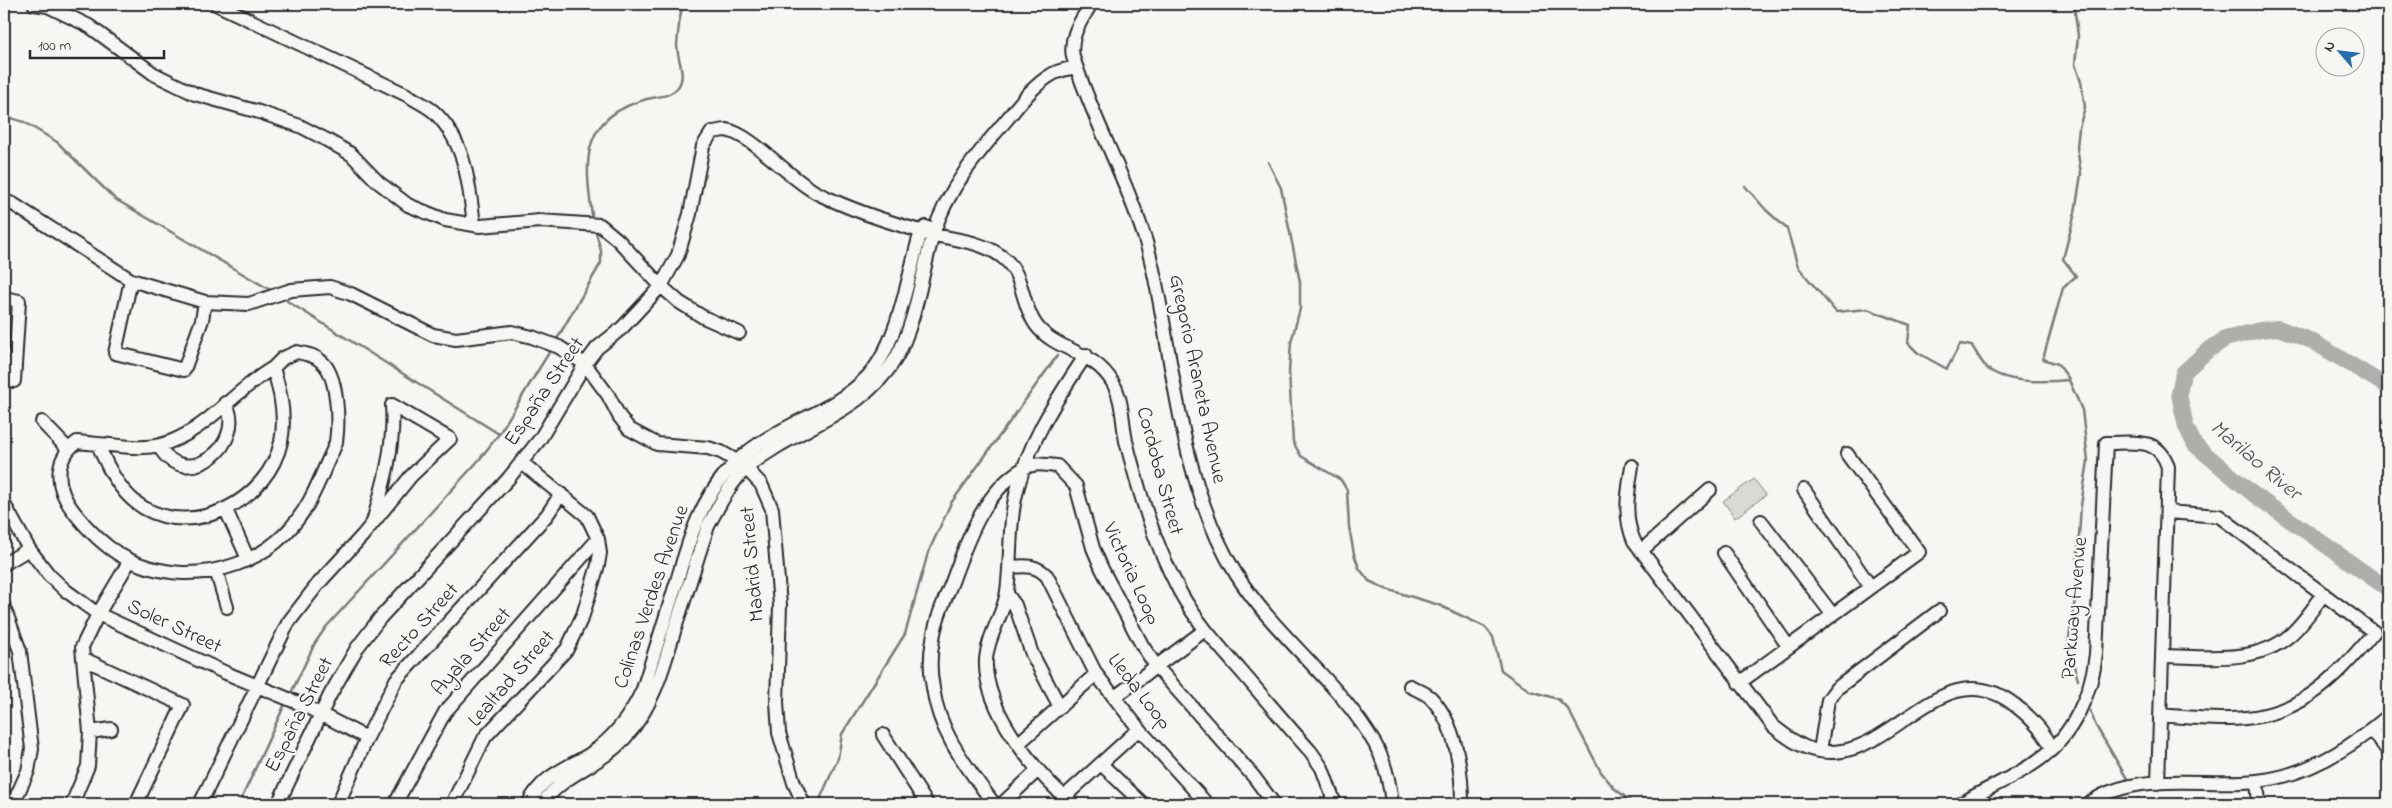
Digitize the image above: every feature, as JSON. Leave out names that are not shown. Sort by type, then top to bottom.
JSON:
[{"type":"street","points":[[34,4],[48,6],[89,26],[154,74],[196,94],[300,126],[325,139],[351,154],[378,182],[408,205],[445,220],[474,225],[540,221],[594,224],[618,240],[660,286],[703,317],[739,333]]},
{"type":"street","points":[[216,4],[407,94],[432,110],[448,128],[466,166],[474,225]]},
{"type":"street","name":"Gregorio Araneta Avenue","points":[[1091,4],[1078,24],[1071,49],[1076,67],[1146,241],[1156,278],[1177,402],[1188,452],[1214,532],[1236,573],[1252,597],[1360,721],[1376,746],[1389,781],[1392,804]]},
{"type":"street","points":[[927,233],[940,215],[963,173],[1030,92],[1057,71],[1076,67]]},
{"type":"street","name":"España Street","points":[[278,804],[345,666],[380,618],[490,501],[540,439],[597,348],[622,328],[660,286],[678,255],[690,214],[703,146],[712,132],[724,130],[747,138],[798,182],[817,193],[927,233]]},
{"type":"street","points":[[4,201],[13,204],[131,280],[205,302],[249,304],[291,290],[330,287],[351,294],[433,335],[456,338],[512,332],[555,345],[586,364]]},
{"type":"street","name":"Cordoba Street","points":[[927,233],[982,245],[1004,257],[1018,276],[1029,312],[1037,326],[1056,342],[1086,355],[1113,383],[1119,397],[1125,437],[1145,514],[1153,536],[1180,591],[1205,630],[1311,752],[1322,768],[1335,804]]},
{"type":"street","name":"Colinas Verdes Avenue","points":[[542,804],[564,780],[603,757],[624,740],[639,720],[659,678],[708,526],[742,465],[767,437],[827,405],[868,376],[888,345],[927,233]]},
{"type":"street","points":[[131,280],[115,353],[184,370],[202,320],[205,302]]},
{"type":"street","points":[[4,298],[19,301],[14,381],[4,378]]},
{"type":"street","points":[[297,352],[310,354],[323,362],[332,380],[337,400],[336,442],[311,502],[285,534],[265,550],[248,559],[216,570],[202,573],[169,572],[129,562],[91,532],[72,509],[58,484],[58,474],[68,450],[77,442],[140,447],[159,446],[180,438],[225,404],[257,377],[273,368],[283,358],[297,352]]},
{"type":"street","points":[[1086,355],[1057,400],[1032,447],[1024,468],[1014,504],[1007,594],[992,630],[986,659],[989,688],[1004,720],[1038,770],[1068,800],[1101,764],[1139,729]]},
{"type":"street","name":"Madrid Street","points":[[586,364],[608,394],[619,416],[629,429],[657,444],[708,448],[721,452],[742,465],[761,484],[772,509],[780,605],[777,702],[779,733],[794,783],[804,804]]},
{"type":"street","points":[[98,444],[112,473],[131,498],[143,508],[170,518],[184,520],[226,510],[254,489],[277,455],[281,442],[282,408],[281,394],[273,368]]},
{"type":"street","points":[[159,446],[169,460],[182,466],[190,466],[216,453],[228,436],[231,416],[225,404]]},
{"type":"street","points":[[200,804],[288,623],[318,584],[373,522],[411,476],[450,439],[392,405],[393,425],[389,460],[373,522]]},
{"type":"street","points":[[42,422],[68,450]]},
{"type":"street","name":"Parkway Avenue","points":[[1960,804],[2041,759],[2067,732],[2090,688],[2094,674],[2106,443],[2142,443],[2160,451],[2165,457],[2168,467],[2167,512]]},
{"type":"street","points":[[1739,683],[1919,552],[1847,454]]},
{"type":"street","name":"Lealtad Street","points":[[452,804],[485,737],[554,663],[576,634],[598,565],[600,553],[598,539],[587,516],[522,462]]},
{"type":"street","name":"Victoria Loop","points":[[1024,468],[1036,464],[1057,466],[1076,486],[1093,548],[1142,645],[1156,666],[1254,777],[1274,804]]},
{"type":"street","name":"Colinas Verdes Avenue","points":[[528,804],[546,780],[558,771],[590,754],[607,740],[620,727],[635,704],[643,689],[698,516],[725,474],[742,465]]},
{"type":"street","points":[[1632,466],[1627,517],[1628,528],[1641,551],[1773,726],[1797,745],[1820,751],[1842,751],[1867,742],[1947,694],[1965,690],[1983,690],[2003,696],[2034,720],[2045,734],[2052,748]]},
{"type":"street","points":[[994,804],[944,732],[932,688],[932,640],[937,619],[979,517],[994,494],[1024,468]]},
{"type":"street","points":[[1641,551],[1710,490]]},
{"type":"street","points":[[1804,490],[1870,586]]},
{"type":"street","name":"Recto Street","points":[[338,804],[367,738],[396,680],[547,515],[561,494]]},
{"type":"street","name":"Soler Street","points":[[4,504],[29,550],[65,590],[98,614],[321,715],[367,738]]},
{"type":"street","points":[[226,510],[248,559]]},
{"type":"street","points":[[2158,783],[2167,512],[2219,516],[2374,632],[2353,658],[2314,694],[2298,704],[2253,718],[2226,720],[2161,715]]},
{"type":"street","points":[[1761,521],[1832,614]]},
{"type":"street","name":"Ayala Street","points":[[395,804],[444,712],[598,539]]},
{"type":"street","points":[[4,564],[29,550]]},
{"type":"street","points":[[1724,553],[1788,646]]},
{"type":"street","points":[[72,804],[88,766],[90,732],[82,647],[98,614],[129,562]]},
{"type":"street","name":"Lleda Loop","points":[[1010,567],[1027,566],[1039,568],[1047,576],[1096,674],[1116,697],[1139,729],[1207,804]]},
{"type":"street","points":[[216,570],[228,607]]},
{"type":"street","points":[[1007,594],[1014,605],[1035,662],[1060,707]]},
{"type":"street","points":[[2162,656],[2233,656],[2267,649],[2290,635],[2324,594]]},
{"type":"street","points":[[4,607],[20,651],[32,749],[28,771],[13,804]]},
{"type":"street","points":[[1820,751],[1828,700],[1836,689],[1939,611]]},
{"type":"street","points":[[1116,697],[1205,630]]},
{"type":"street","points":[[84,659],[183,705],[136,804]]},
{"type":"street","points":[[1019,743],[1096,674]]},
{"type":"street","points":[[1410,686],[1430,697],[1444,718],[1452,736],[1462,783],[1462,804]]},
{"type":"street","points":[[2087,804],[2109,792],[2138,785],[2257,781],[2299,771],[2324,761],[2372,730],[2388,716]]},
{"type":"street","points":[[90,732],[111,729]]},
{"type":"street","points":[[2372,730],[2388,751]]},
{"type":"street","points":[[883,735],[927,804]]},
{"type":"street","points":[[1101,764],[1143,804]]},
{"type":"street","points":[[1002,804],[1038,770]]},
{"type":"street","points":[[2257,781],[2259,804]]},
{"type":"shaded area","points":[[1754,479],[1766,495],[1735,518],[1723,501]]},
{"type":"waterway","points":[[592,215],[589,194],[588,158],[598,129],[609,117],[625,107],[672,93],[681,82],[682,72],[677,45],[683,4]]},
{"type":"waterway","points":[[2069,379],[2058,364],[2043,359],[2063,288],[2076,276],[2063,259],[2075,213],[2081,174],[2077,147],[2079,128],[2085,107],[2081,82],[2075,64],[2078,36],[2074,4]]},
{"type":"waterway","points":[[4,116],[24,122],[57,142],[115,199],[272,291]]},
{"type":"waterway","points":[[1268,162],[1281,188],[1300,282],[1300,309],[1291,342],[1289,372],[1293,442],[1301,456],[1341,480],[1347,490],[1349,527],[1354,554],[1359,568],[1369,581],[1386,589],[1439,605],[1485,627],[1493,637],[1501,670],[1530,691],[1558,699],[1568,709],[1601,772],[1614,788],[1634,804]]},
{"type":"waterway","points":[[1745,186],[1766,210],[1787,229],[1798,267],[1836,312],[1867,309],[1910,325],[1908,343],[1918,353],[1947,369],[1960,344],[1972,346],[1985,366],[1991,371],[2008,378],[2029,381],[2069,380],[2082,410],[2088,461],[2081,505],[2075,599],[2068,645],[2078,680]]},
{"type":"waterway","points":[[557,339],[601,263],[601,251],[595,229]]},
{"type":"waterway","points":[[287,301],[499,434]]},
{"type":"waterway","name":"Marilao River","points":[[2388,387],[2312,341],[2278,328],[2260,330],[2225,339],[2207,351],[2183,373],[2179,394],[2186,427],[2195,445],[2253,494],[2388,589]]},
{"type":"waterway","points":[[291,693],[315,643],[326,627],[479,460],[499,434],[550,351]]},
{"type":"waterway","points":[[818,804],[838,758],[842,734],[905,634],[928,553],[951,503],[1057,356]]},
{"type":"waterway","points":[[239,804],[284,706]]},
{"type":"waterway","points":[[2090,711],[2096,726],[2129,782]]},
{"type":"waterway","points":[[2138,798],[2141,804]]}]
